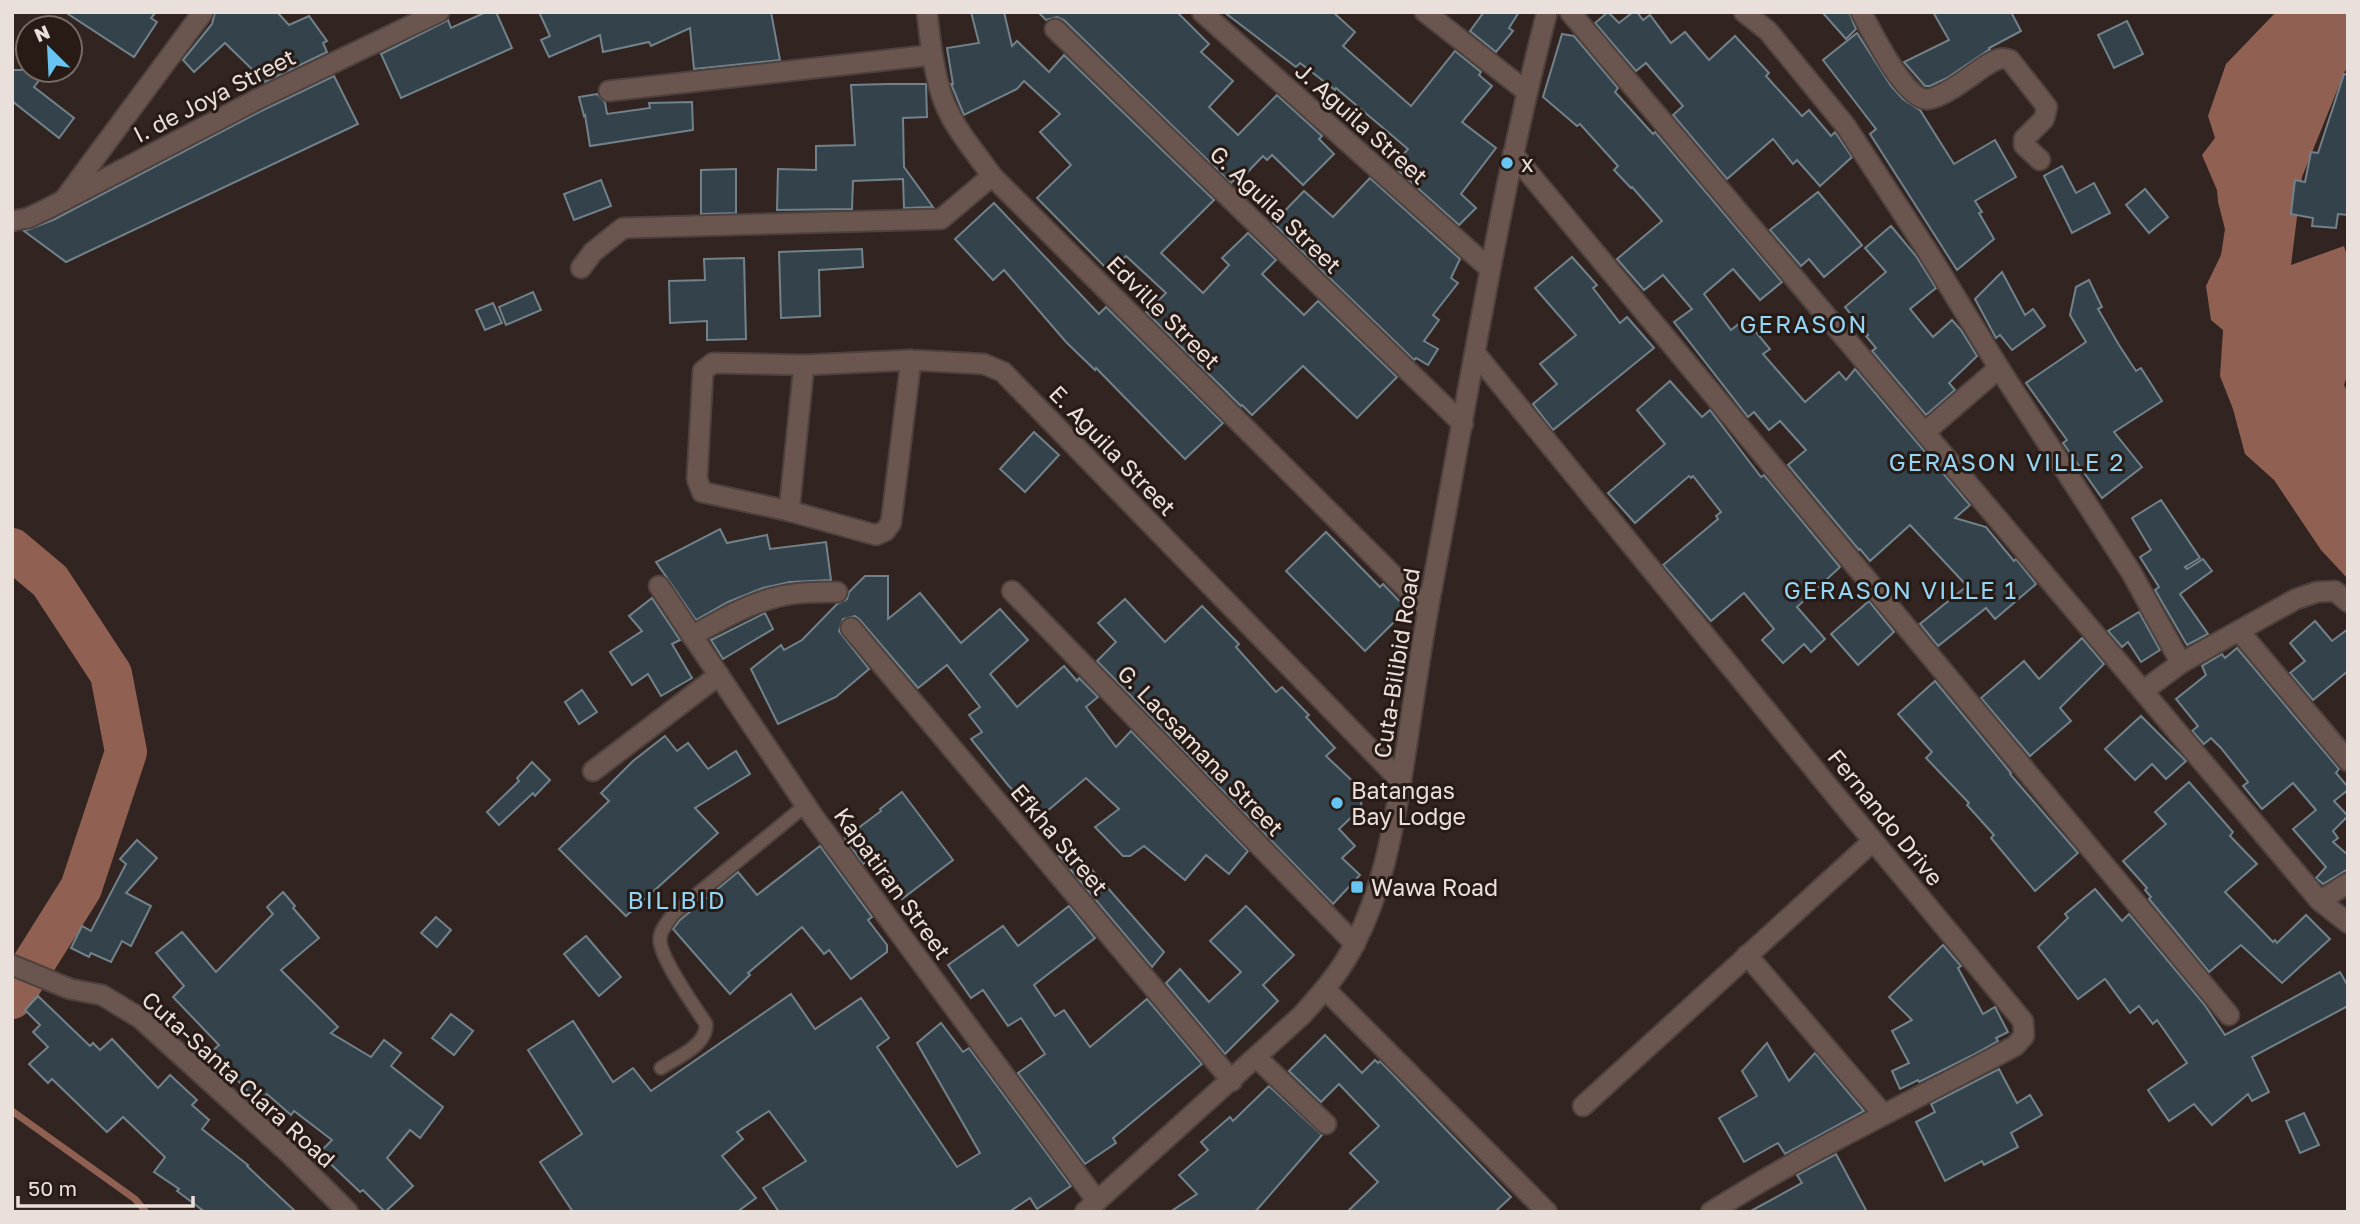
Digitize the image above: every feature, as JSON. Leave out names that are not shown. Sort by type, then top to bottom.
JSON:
[{"type":"street","points":[[63,200],[203,12]]},
{"type":"street","name":"Edville Street","points":[[927,12],[932,55],[941,95],[958,129],[992,176],[1428,610]]},
{"type":"street","name":"J. Aguila Street","points":[[1202,12],[1490,269]]},
{"type":"street","points":[[1425,12],[1526,92]]},
{"type":"street","name":"Cuta-Bilibid Road","points":[[1091,1207],[1302,1016],[1325,989],[1355,944],[1375,895],[1394,821],[1428,610],[1490,269],[1526,92],[1547,12]]},
{"type":"street","points":[[1570,12],[2320,901],[2348,923]]},
{"type":"street","points":[[1744,12],[1768,31],[1845,125],[2131,572],[2180,663]]},
{"type":"street","points":[[1861,12],[1895,71],[1920,98],[1927,100],[1939,96],[1997,58],[2010,60],[2047,107],[2044,119],[2024,139],[2024,145],[2040,160]]},
{"type":"street","name":"I. de Joya Street","points":[[12,221],[28,218],[431,14]]},
{"type":"street","name":"G. Aguila Street","points":[[1055,29],[1463,424]]},
{"type":"street","points":[[609,91],[932,55]]},
{"type":"street","points":[[1513,153],[2229,1016]]},
{"type":"street","points":[[581,268],[593,252],[623,228],[941,219],[992,176]]},
{"type":"street","name":"Fernando Drive","points":[[1475,353],[2023,1021],[2024,1036],[2015,1045],[1883,1114],[1711,1212]]},
{"type":"street","points":[[804,365],[789,511],[876,536],[885,531],[891,523],[911,360]]},
{"type":"street","name":"E. Aguila Street","points":[[789,511],[702,492],[697,479],[703,371],[713,363],[804,365],[911,360],[984,364],[1003,372],[1401,781]]},
{"type":"street","points":[[1926,431],[1999,368]]},
{"type":"street","name":"Kapatiran Street","points":[[659,586],[806,806],[1091,1207]]},
{"type":"street","name":"G. Lacsamana Street","points":[[1012,591],[1355,944]]},
{"type":"street","points":[[2143,691],[2180,663],[2241,632],[2296,599],[2317,592],[2335,591],[2348,602]]},
{"type":"street","points":[[692,635],[748,606],[777,597],[806,592],[837,592]]},
{"type":"street","name":"Efkha Street","points":[[850,628],[1232,1081]]},
{"type":"street","points":[[2241,632],[2348,761]]},
{"type":"street","points":[[593,771],[719,676]]},
{"type":"street","points":[[1583,1106],[1873,841]]},
{"type":"street","points":[[2320,901],[2348,883]]},
{"type":"street","points":[[1747,955],[1883,1114]]},
{"type":"street","name":"Cuta-Santa Clara Road","points":[[12,965],[70,989],[102,995],[140,1018],[291,1155],[348,1212]]},
{"type":"street","points":[[1325,989],[1547,1212]]},
{"type":"street","points":[[1257,1058],[1326,1124]]},
{"type":"lane","points":[[661,1068],[703,1040],[706,1024],[664,956],[659,943],[661,933],[673,914],[806,806]]},
{"type":"shaded area","points":[[2276,12],[2348,12],[2348,68],[2302,177],[2291,265],[2344,246],[2348,259],[2348,373],[2344,385],[2348,393],[2348,579],[2321,550],[2274,480],[2245,454],[2233,409],[2220,376],[2223,330],[2211,320],[2206,286],[2221,255],[2225,229],[2217,190],[2202,155],[2215,138],[2208,116],[2226,64]]},
{"type":"building","points":[[65,12],[156,12],[151,18],[157,22],[134,57],[84,24],[84,14]]},
{"type":"building","points":[[215,12],[277,12],[289,25],[309,16],[327,41],[323,43],[327,52],[265,82],[225,43],[194,72],[183,60],[212,24]]},
{"type":"building","points":[[486,12],[496,12],[512,48],[401,98],[381,54],[448,20],[451,28]]},
{"type":"building","points":[[539,12],[771,12],[780,60],[694,69],[690,28],[651,46],[649,42],[603,52],[600,35],[549,57],[541,40],[550,36]]},
{"type":"building","points":[[971,12],[1004,12],[1012,46],[1017,41],[1049,72],[1064,55],[1214,200],[1161,253],[1203,293],[1229,265],[1222,258],[1248,233],[1276,260],[1262,274],[1304,315],[1318,301],[1397,377],[1357,418],[1303,366],[1252,415],[1241,406],[1146,312],[1166,293],[1126,256],[1110,272],[1037,198],[1071,165],[1040,132],[1060,114],[1024,81],[1017,89],[964,115],[951,84],[947,48],[979,43]]},
{"type":"building","points":[[1038,12],[1177,12],[1209,44],[1201,52],[1233,81],[1209,107],[1238,135],[1277,95],[1322,136],[1319,139],[1334,154],[1303,185],[1272,155],[1267,160],[1263,156],[1238,182],[1235,179],[1231,183],[1064,20],[1057,17],[1046,20]]},
{"type":"building","points":[[1224,12],[1333,12],[1355,32],[1343,46],[1411,106],[1455,51],[1481,72],[1479,75],[1492,86],[1462,122],[1496,148],[1461,194],[1476,208],[1459,225],[1393,166],[1408,149],[1336,88],[1335,90],[1300,63],[1296,67]]},
{"type":"building","points":[[1484,12],[1519,12],[1509,28],[1513,31],[1496,52],[1470,31]]},
{"type":"building","points":[[1608,12],[1619,23],[1633,12],[1637,12],[1643,20],[1650,15],[1671,43],[1685,32],[1709,60],[1735,36],[1769,73],[1766,76],[1802,116],[1809,110],[1831,136],[1835,132],[1852,157],[1820,186],[1797,160],[1793,164],[1773,139],[1727,179],[1673,115],[1683,106],[1646,63],[1636,71],[1595,23]]},
{"type":"building","points":[[1822,12],[1849,12],[1856,29],[1846,39]]},
{"type":"building","points":[[1933,12],[2011,12],[2021,31],[1989,48],[1947,78],[1925,86],[1904,62],[1949,40]]},
{"type":"building","points":[[2127,21],[2143,54],[2114,68],[2098,35]]},
{"type":"building","points":[[1857,33],[1891,86],[1903,99],[1920,110],[1954,164],[1995,140],[2016,177],[1975,201],[1994,239],[1957,270],[1870,134],[1876,129],[1823,60]]},
{"type":"building","points":[[1562,34],[1574,36],[1618,88],[1615,92],[1653,134],[1655,132],[1782,282],[1760,300],[1733,269],[1704,294],[1731,330],[1745,319],[1770,349],[1763,354],[1805,402],[1839,372],[1846,380],[1855,369],[1970,505],[1955,518],[1986,527],[2036,584],[1995,619],[1986,608],[1938,646],[1920,624],[1967,586],[1910,525],[1870,561],[1788,465],[1806,450],[1780,421],[1769,430],[1754,412],[1748,417],[1674,322],[1692,309],[1663,275],[1644,290],[1617,259],[1662,221],[1614,170],[1618,166],[1580,124],[1577,126],[1543,97]]},
{"type":"building","points":[[14,70],[14,84],[36,84],[34,87],[74,118],[59,138],[12,101]]},
{"type":"building","points":[[2344,74],[2348,75],[2348,215],[2338,214],[2336,228],[2312,226],[2313,218],[2291,214],[2295,180],[2305,182],[2311,152],[2318,153]]},
{"type":"building","points":[[334,76],[358,124],[66,262],[24,231],[53,220],[263,110]]},
{"type":"building","points":[[926,84],[927,117],[903,118],[904,167],[933,207],[904,208],[903,179],[853,181],[852,209],[777,210],[778,169],[816,170],[816,146],[855,145],[851,85]]},
{"type":"building","points":[[597,94],[605,102],[607,114],[650,108],[649,103],[692,102],[693,130],[590,146],[579,97]]},
{"type":"building","points":[[2062,166],[2076,193],[2094,183],[2110,213],[2072,233],[2044,176]]},
{"type":"building","points":[[736,169],[736,213],[701,214],[701,170]]},
{"type":"building","points":[[1370,178],[1460,259],[1451,278],[1458,283],[1433,315],[1439,320],[1424,341],[1438,349],[1428,365],[1416,358],[1414,360],[1273,223],[1304,191],[1333,217]]},
{"type":"building","points":[[601,180],[611,206],[574,220],[564,194]]},
{"type":"building","points":[[2145,189],[2168,217],[2149,233],[2126,205]]},
{"type":"building","points":[[1818,192],[1862,245],[1824,277],[1809,259],[1801,266],[1770,230]]},
{"type":"building","points":[[994,203],[1099,314],[1106,307],[1223,423],[1185,459],[1096,368],[1095,370],[1066,342],[1004,270],[993,280],[955,239]]},
{"type":"building","points":[[1891,226],[1916,256],[1936,288],[1910,309],[1933,337],[1952,320],[1977,356],[1949,383],[1955,390],[1926,415],[1872,351],[1876,348],[1845,307],[1886,272],[1865,248]]},
{"type":"building","points":[[862,249],[863,267],[819,270],[820,316],[781,318],[779,252]]},
{"type":"building","points":[[1572,257],[1597,285],[1593,288],[1620,323],[1627,317],[1654,348],[1553,430],[1533,404],[1557,384],[1540,364],[1576,335],[1535,288]]},
{"type":"building","points":[[744,258],[746,339],[707,340],[707,321],[670,323],[669,281],[705,280],[704,259]]},
{"type":"building","points":[[2002,272],[2025,315],[2033,309],[2045,326],[2012,350],[2000,335],[1996,338],[1975,299]]},
{"type":"building","points":[[2089,280],[2102,307],[2098,309],[2119,345],[2136,371],[2141,368],[2162,401],[2114,432],[2142,467],[2102,498],[2063,443],[2067,440],[2026,383],[2086,342],[2070,315],[2076,287]]},
{"type":"building","points":[[533,292],[541,310],[506,325],[499,307]]},
{"type":"building","points":[[493,303],[502,323],[485,330],[476,310]]},
{"type":"building","points":[[1670,381],[1702,417],[1710,410],[1761,477],[1764,475],[1840,567],[1797,607],[1825,639],[1811,652],[1804,644],[1783,663],[1762,640],[1774,629],[1744,593],[1711,621],[1663,565],[1718,519],[1716,516],[1721,512],[1693,476],[1689,476],[1635,523],[1608,493],[1665,444],[1637,410]]},
{"type":"building","points":[[1034,432],[1059,455],[1025,492],[1000,469]]},
{"type":"building","points":[[2161,500],[2200,558],[2185,567],[2187,569],[2203,559],[2212,571],[2180,594],[2208,634],[2187,645],[2155,590],[2159,587],[2140,557],[2151,550],[2132,518]]},
{"type":"building","points":[[720,529],[727,543],[767,535],[770,549],[826,542],[831,580],[790,582],[763,588],[728,602],[696,620],[656,562]]},
{"type":"building","points":[[1326,532],[1380,587],[1383,584],[1407,609],[1365,651],[1286,571]]},
{"type":"building","points":[[865,576],[888,576],[888,619],[920,593],[961,643],[1000,609],[1028,640],[990,674],[1017,707],[1064,666],[1077,681],[1079,678],[1098,697],[1086,707],[1116,747],[1131,731],[1248,851],[1229,874],[1206,855],[1185,880],[1144,846],[1130,856],[1123,856],[1095,827],[1119,809],[1086,778],[1039,818],[971,739],[982,732],[969,715],[980,707],[947,665],[918,688],[855,616],[843,619],[839,631],[869,669],[836,697],[778,724],[751,669],[781,645],[784,650],[802,640],[837,604],[847,599],[849,592]]},
{"type":"building","points":[[652,598],[680,640],[672,644],[692,678],[661,696],[648,674],[632,685],[610,652],[642,631],[629,616]]},
{"type":"building","points":[[1125,599],[1165,642],[1202,606],[1239,644],[1236,647],[1276,692],[1282,687],[1335,748],[1326,756],[1362,790],[1361,808],[1339,829],[1355,846],[1342,858],[1360,875],[1333,904],[1097,661],[1116,642],[1098,623]]},
{"type":"building","points":[[1869,601],[1894,632],[1858,665],[1831,634]]},
{"type":"building","points":[[2139,612],[2160,650],[2141,662],[2128,642],[2122,647],[2108,631]]},
{"type":"building","points":[[765,613],[773,629],[723,659],[711,640]]},
{"type":"building","points":[[2315,621],[2332,641],[2348,629],[2348,671],[2313,700],[2290,673],[2305,661],[2290,643]]},
{"type":"building","points":[[2082,638],[2104,664],[2060,708],[2071,721],[2030,756],[1981,698],[2024,661],[2039,679]]},
{"type":"building","points":[[2237,648],[2339,769],[2336,773],[2348,787],[2348,790],[2334,801],[2348,816],[2333,831],[2338,838],[2333,842],[2348,855],[2348,869],[2323,884],[2316,878],[2326,867],[2293,829],[2316,810],[2293,783],[2262,809],[2243,786],[2248,782],[2221,748],[2211,738],[2204,744],[2192,731],[2198,726],[2176,699],[2206,675],[2202,666],[2222,654],[2225,658]]},
{"type":"building","points":[[1935,681],[2078,853],[2035,891],[1991,838],[1994,835],[1967,805],[1969,803],[1926,758],[1932,752],[1898,714]]},
{"type":"building","points":[[582,690],[597,712],[579,724],[565,702]]},
{"type":"building","points":[[2141,716],[2186,761],[2166,779],[2152,764],[2135,780],[2105,749]]},
{"type":"building","points":[[665,736],[677,751],[688,743],[708,769],[736,751],[750,774],[695,808],[718,833],[626,916],[559,849],[609,801],[601,793],[633,761]]},
{"type":"building","points":[[532,762],[550,780],[499,825],[487,812],[519,781],[517,778]]},
{"type":"building","points":[[2189,782],[2233,832],[2230,836],[2257,864],[2225,892],[2273,942],[2275,940],[2277,943],[2306,915],[2330,939],[2282,983],[2241,945],[2209,972],[2149,899],[2151,897],[2145,890],[2147,888],[2123,861],[2166,824],[2155,812]]},
{"type":"building","points":[[902,792],[953,860],[902,899],[871,858],[863,864],[845,838]]},
{"type":"building","points":[[137,840],[157,858],[126,893],[151,906],[131,946],[122,941],[111,962],[91,953],[89,957],[71,948],[82,926],[91,931],[126,864],[120,859]]},
{"type":"building","points":[[820,846],[872,917],[868,920],[887,945],[887,952],[851,979],[829,950],[824,954],[802,927],[748,973],[750,975],[730,994],[673,929],[680,920],[738,872],[757,895]]},
{"type":"building","points":[[1071,846],[1164,952],[1152,967],[1059,856]]},
{"type":"building","points":[[2095,889],[2122,921],[2129,914],[2204,1004],[2225,1035],[2340,972],[2348,986],[2348,1006],[2252,1057],[2269,1092],[2252,1101],[2248,1094],[2212,1125],[2194,1104],[2169,1121],[2148,1090],[2187,1063],[2157,1020],[2153,1024],[2139,1006],[2130,1013],[2105,979],[2078,999],[2038,947],[2068,918],[2065,914]]},
{"type":"building","points":[[283,892],[319,938],[281,970],[338,1027],[331,1033],[371,1057],[384,1040],[401,1053],[391,1066],[443,1107],[420,1138],[410,1130],[387,1158],[413,1186],[385,1212],[319,1153],[332,1140],[294,1111],[291,1115],[267,1094],[259,1102],[210,1053],[219,1045],[173,997],[184,986],[156,953],[182,932],[216,972],[273,914],[267,907]]},
{"type":"building","points":[[1069,906],[1095,938],[1034,985],[1055,1016],[1064,1010],[1090,1047],[1147,999],[1202,1064],[1113,1138],[1116,1143],[1085,1164],[1018,1073],[1045,1054],[1021,1018],[1008,1026],[983,990],[971,998],[948,965],[1003,926],[1018,946]]},
{"type":"building","points":[[1246,906],[1294,955],[1263,985],[1278,1001],[1225,1054],[1166,983],[1180,969],[1209,1002],[1241,972],[1210,941]]},
{"type":"building","points":[[436,917],[451,930],[437,947],[421,933]]},
{"type":"building","points":[[586,936],[621,977],[599,996],[564,954]]},
{"type":"building","points":[[1943,945],[1961,966],[1958,968],[1983,1014],[1995,1007],[2008,1032],[1996,1038],[1998,1041],[1971,1056],[1900,1089],[1892,1071],[1909,1063],[1892,1031],[1912,1020],[1889,997]]},
{"type":"building","points":[[791,994],[815,1029],[861,998],[889,1038],[877,1047],[957,1167],[980,1153],[917,1043],[941,1023],[963,1052],[969,1048],[1071,1186],[1037,1209],[1030,1198],[1009,1212],[779,1212],[763,1188],[806,1161],[769,1111],[737,1132],[743,1139],[722,1156],[756,1198],[737,1212],[573,1212],[540,1162],[582,1134],[528,1050],[573,1021],[613,1082],[633,1068],[651,1091]]},
{"type":"building","points":[[38,996],[90,1046],[93,1043],[100,1050],[112,1039],[158,1088],[170,1075],[197,1100],[192,1105],[209,1120],[202,1129],[248,1165],[296,1212],[205,1212],[154,1172],[165,1157],[123,1117],[107,1132],[52,1079],[48,1083],[29,1064],[48,1047],[33,1032],[40,1025],[25,1010]]},
{"type":"building","points":[[451,1014],[473,1031],[454,1055],[432,1038]]},
{"type":"building","points":[[1325,1035],[1362,1073],[1375,1060],[1378,1063],[1380,1061],[1511,1197],[1495,1212],[1347,1212],[1378,1182],[1350,1153],[1379,1126],[1339,1084],[1321,1102],[1289,1071]]},
{"type":"building","points":[[1767,1043],[1789,1081],[1815,1053],[1864,1111],[1785,1154],[1778,1143],[1744,1162],[1719,1118],[1757,1096],[1742,1071]]},
{"type":"building","points":[[1999,1069],[2017,1103],[2030,1095],[2042,1115],[2011,1133],[2018,1147],[1984,1165],[1982,1161],[1945,1181],[1916,1122],[1935,1112],[1931,1104]]},
{"type":"building","points":[[1269,1086],[1322,1135],[1255,1212],[1170,1212],[1197,1194],[1179,1175],[1208,1150],[1201,1142],[1230,1117],[1233,1121]]},
{"type":"building","points":[[2304,1113],[2319,1145],[2300,1153],[2286,1121]]},
{"type":"building","points":[[1836,1154],[1867,1212],[1749,1212],[1802,1183],[1797,1175]]},
{"type":"waterway","points":[[12,549],[50,581],[111,674],[126,752],[81,888],[12,998]]},
{"type":"waterway","points":[[12,1111],[135,1199],[146,1212]]},
{"type":"place","name":"x","points":[[1507,163]]},
{"type":"place","name":"Batangas Bay Lodge","points":[[1337,803]]},
{"type":"place","name":"Wawa Road","points":[[1357,887]]},
{"type":"district","name":"GERASON","points":[[1804,323]]},
{"type":"district","name":"GERASON VILLE 2","points":[[2007,461]]},
{"type":"district","name":"GERASON VILLE 1","points":[[1901,589]]},
{"type":"district","name":"BILIBID","points":[[677,899]]}]
